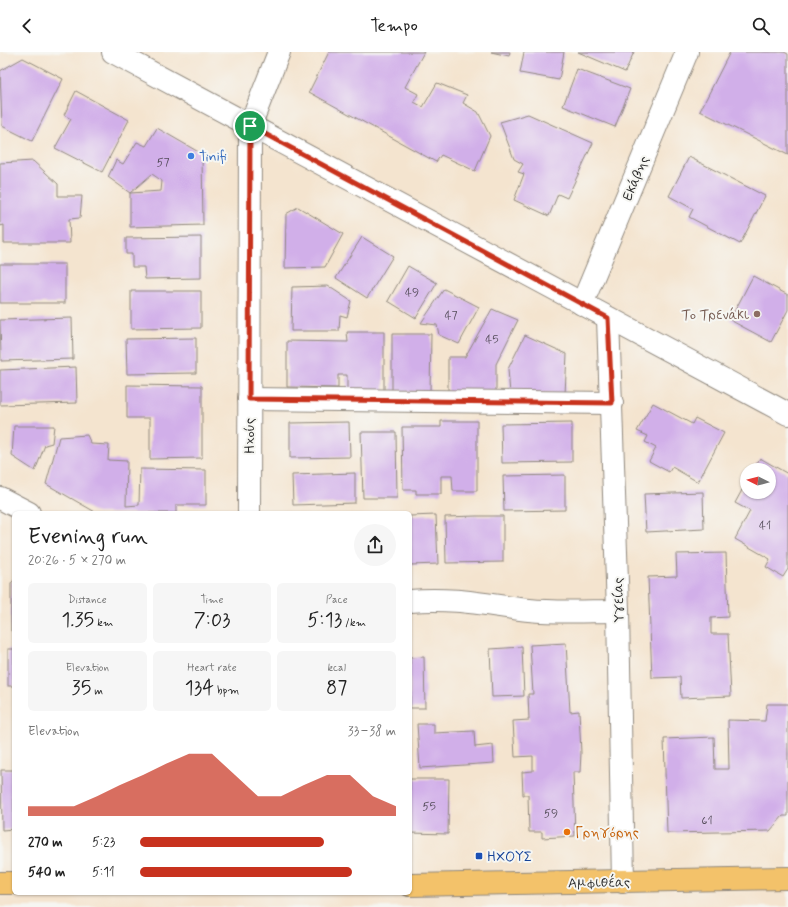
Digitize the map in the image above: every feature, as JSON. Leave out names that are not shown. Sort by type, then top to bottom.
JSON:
[{"type":"main road","name":"Αμφιθέας","points":[[412,885],[788,878]]},
{"type":"main road","points":[[0,883],[12,883]]},
{"type":"street","points":[[113,52],[788,414]]},
{"type":"street","name":"Ηχούς","points":[[249,511],[250,126],[279,52]]},
{"type":"street","name":"Εκάβης","points":[[582,304],[687,52]]},
{"type":"street","name":"Υγείας","points":[[608,318],[618,611],[624,882]]},
{"type":"street","points":[[249,399],[612,403]]},
{"type":"street","points":[[0,498],[25,511]]},
{"type":"street","points":[[412,601],[437,599],[483,603],[530,610],[618,611]]},
{"type":"building","points":[[329,52],[424,52],[405,87],[418,94],[414,102],[423,107],[437,83],[467,95],[463,103],[478,112],[490,136],[475,171],[441,155],[436,162],[309,92]]},
{"type":"building","points":[[491,52],[510,52],[509,56]]},
{"type":"building","points":[[524,52],[564,52],[559,80],[520,73]]},
{"type":"building","points":[[578,52],[634,52],[625,72]]},
{"type":"building","points":[[730,52],[784,52],[788,54],[788,155],[700,111]]},
{"type":"building","points":[[23,58],[63,79],[32,141],[2,126],[0,71]]},
{"type":"building","points":[[577,69],[630,89],[615,127],[563,106]]},
{"type":"building","points":[[76,91],[129,120],[102,172],[55,148],[71,119],[64,115]]},
{"type":"building","points":[[528,114],[593,143],[567,198],[558,194],[549,216],[514,200],[524,174],[518,172],[523,164],[514,159],[500,122]]},
{"type":"building","points":[[157,128],[202,154],[203,225],[130,227],[130,193],[108,177],[116,160],[123,164],[137,142],[146,146]],"holes":[[[152,174],[162,181],[161,191],[130,193]]]},
{"type":"building","points":[[689,157],[765,196],[740,244],[689,217],[693,209],[669,196]]},
{"type":"building","points":[[33,161],[58,184],[58,196],[82,196],[80,218],[69,219],[70,243],[4,243],[4,225],[0,226],[0,163]]},
{"type":"building","points":[[298,207],[343,234],[325,267],[285,268],[286,214]]},
{"type":"building","points":[[201,237],[201,278],[145,279],[144,267],[132,267],[132,254],[126,254],[126,238]]},
{"type":"building","points":[[362,237],[393,256],[367,298],[336,278]]},
{"type":"building","points":[[0,264],[65,264],[65,303],[0,303]]},
{"type":"building","points":[[408,266],[437,283],[416,318],[388,301]]},
{"type":"building","points":[[753,276],[788,295],[788,310],[771,342],[730,320]]},
{"type":"building","points":[[328,286],[351,301],[347,317],[340,315],[339,331],[291,331],[292,287]]},
{"type":"building","points":[[444,289],[479,307],[459,344],[439,335],[437,325],[421,323]]},
{"type":"building","points":[[131,291],[201,291],[201,328],[131,329]]},
{"type":"building","points":[[492,309],[518,320],[496,364],[496,394],[448,394],[448,357],[465,357]]},
{"type":"building","points":[[72,318],[73,359],[1,361],[0,320]]},
{"type":"building","points":[[347,332],[384,332],[384,392],[347,392],[347,375],[338,375],[338,388],[287,387],[287,341],[348,342]]},
{"type":"building","points":[[392,334],[431,334],[430,393],[392,392]]},
{"type":"building","points":[[525,335],[567,354],[565,394],[510,394],[508,369]]},
{"type":"building","points":[[196,338],[196,373],[127,374],[126,339]]},
{"type":"building","points":[[76,367],[77,403],[0,405],[0,370]]},
{"type":"building","points":[[127,385],[202,386],[202,458],[150,459],[150,418],[127,418]]},
{"type":"building","points":[[653,403],[692,424],[695,418],[724,433],[698,482],[672,467],[669,472],[649,461],[656,448],[645,442],[648,436],[637,431]]},
{"type":"building","points":[[441,421],[477,421],[477,491],[453,491],[452,476],[441,476],[441,494],[416,494],[416,490],[403,490],[402,427],[441,427]]},
{"type":"building","points":[[349,422],[350,457],[290,458],[290,423]]},
{"type":"building","points":[[572,423],[572,462],[502,463],[501,424]]},
{"type":"building","points":[[14,426],[54,426],[52,443],[45,445],[35,471],[12,456]]},
{"type":"building","points":[[361,432],[396,432],[397,498],[363,498]]},
{"type":"building","points":[[87,435],[91,444],[109,445],[108,460],[127,461],[126,506],[139,505],[140,469],[206,470],[206,505],[176,505],[176,511],[93,511],[46,484],[59,437]]},
{"type":"building","points":[[760,458],[769,463],[757,463]]},
{"type":"building","points":[[776,467],[788,474],[788,569],[783,577],[766,567],[770,559],[735,539],[750,511],[735,503],[740,494],[740,499],[776,499]]},
{"type":"building","points":[[355,473],[355,503],[293,505],[292,475]]},
{"type":"building","points":[[565,475],[565,510],[504,511],[503,476]]},
{"type":"building","points":[[703,492],[704,529],[646,532],[644,494]]},
{"type":"building","points":[[436,515],[438,564],[412,565],[412,516]]},
{"type":"building","points":[[503,516],[503,562],[446,563],[445,517]]},
{"type":"building","points":[[726,553],[728,617],[711,618],[711,634],[728,634],[731,696],[681,698],[680,677],[652,678],[648,577],[677,576],[676,554]]},
{"type":"building","points":[[12,583],[12,631],[11,631]]},
{"type":"building","points":[[566,643],[570,712],[579,711],[581,753],[580,772],[573,772],[575,836],[542,838],[542,832],[529,832],[528,795],[523,795],[522,772],[533,771],[533,756],[515,757],[513,721],[529,720],[528,694],[533,694],[530,645]]},
{"type":"building","points":[[522,647],[524,696],[492,697],[490,649]]},
{"type":"building","points":[[8,649],[12,649],[12,686],[8,686]]},
{"type":"building","points":[[424,657],[425,708],[412,708],[412,658]]},
{"type":"building","points":[[767,704],[788,704],[788,816],[783,816],[770,831],[667,833],[664,739],[714,737],[715,769],[729,769],[728,720],[765,721]]},
{"type":"building","points":[[417,724],[434,724],[434,733],[474,731],[475,747],[493,745],[494,763],[420,768]]},
{"type":"building","points":[[1,770],[12,770],[12,829],[2,830]]},
{"type":"building","points":[[412,779],[449,779],[448,834],[412,833]]},
{"type":"place","name":"Tinifi","points":[[191,156]]},
{"type":"place","name":"Το Τρενάκι","points":[[757,314]]},
{"type":"place","name":"Γρηγόρης","points":[[567,832]]},
{"type":"place","name":"ΗΧΟΥΣ","points":[[479,856]]},
{"type":"route","points":[[250,126],[608,318],[612,403],[249,399],[250,126]]}]
